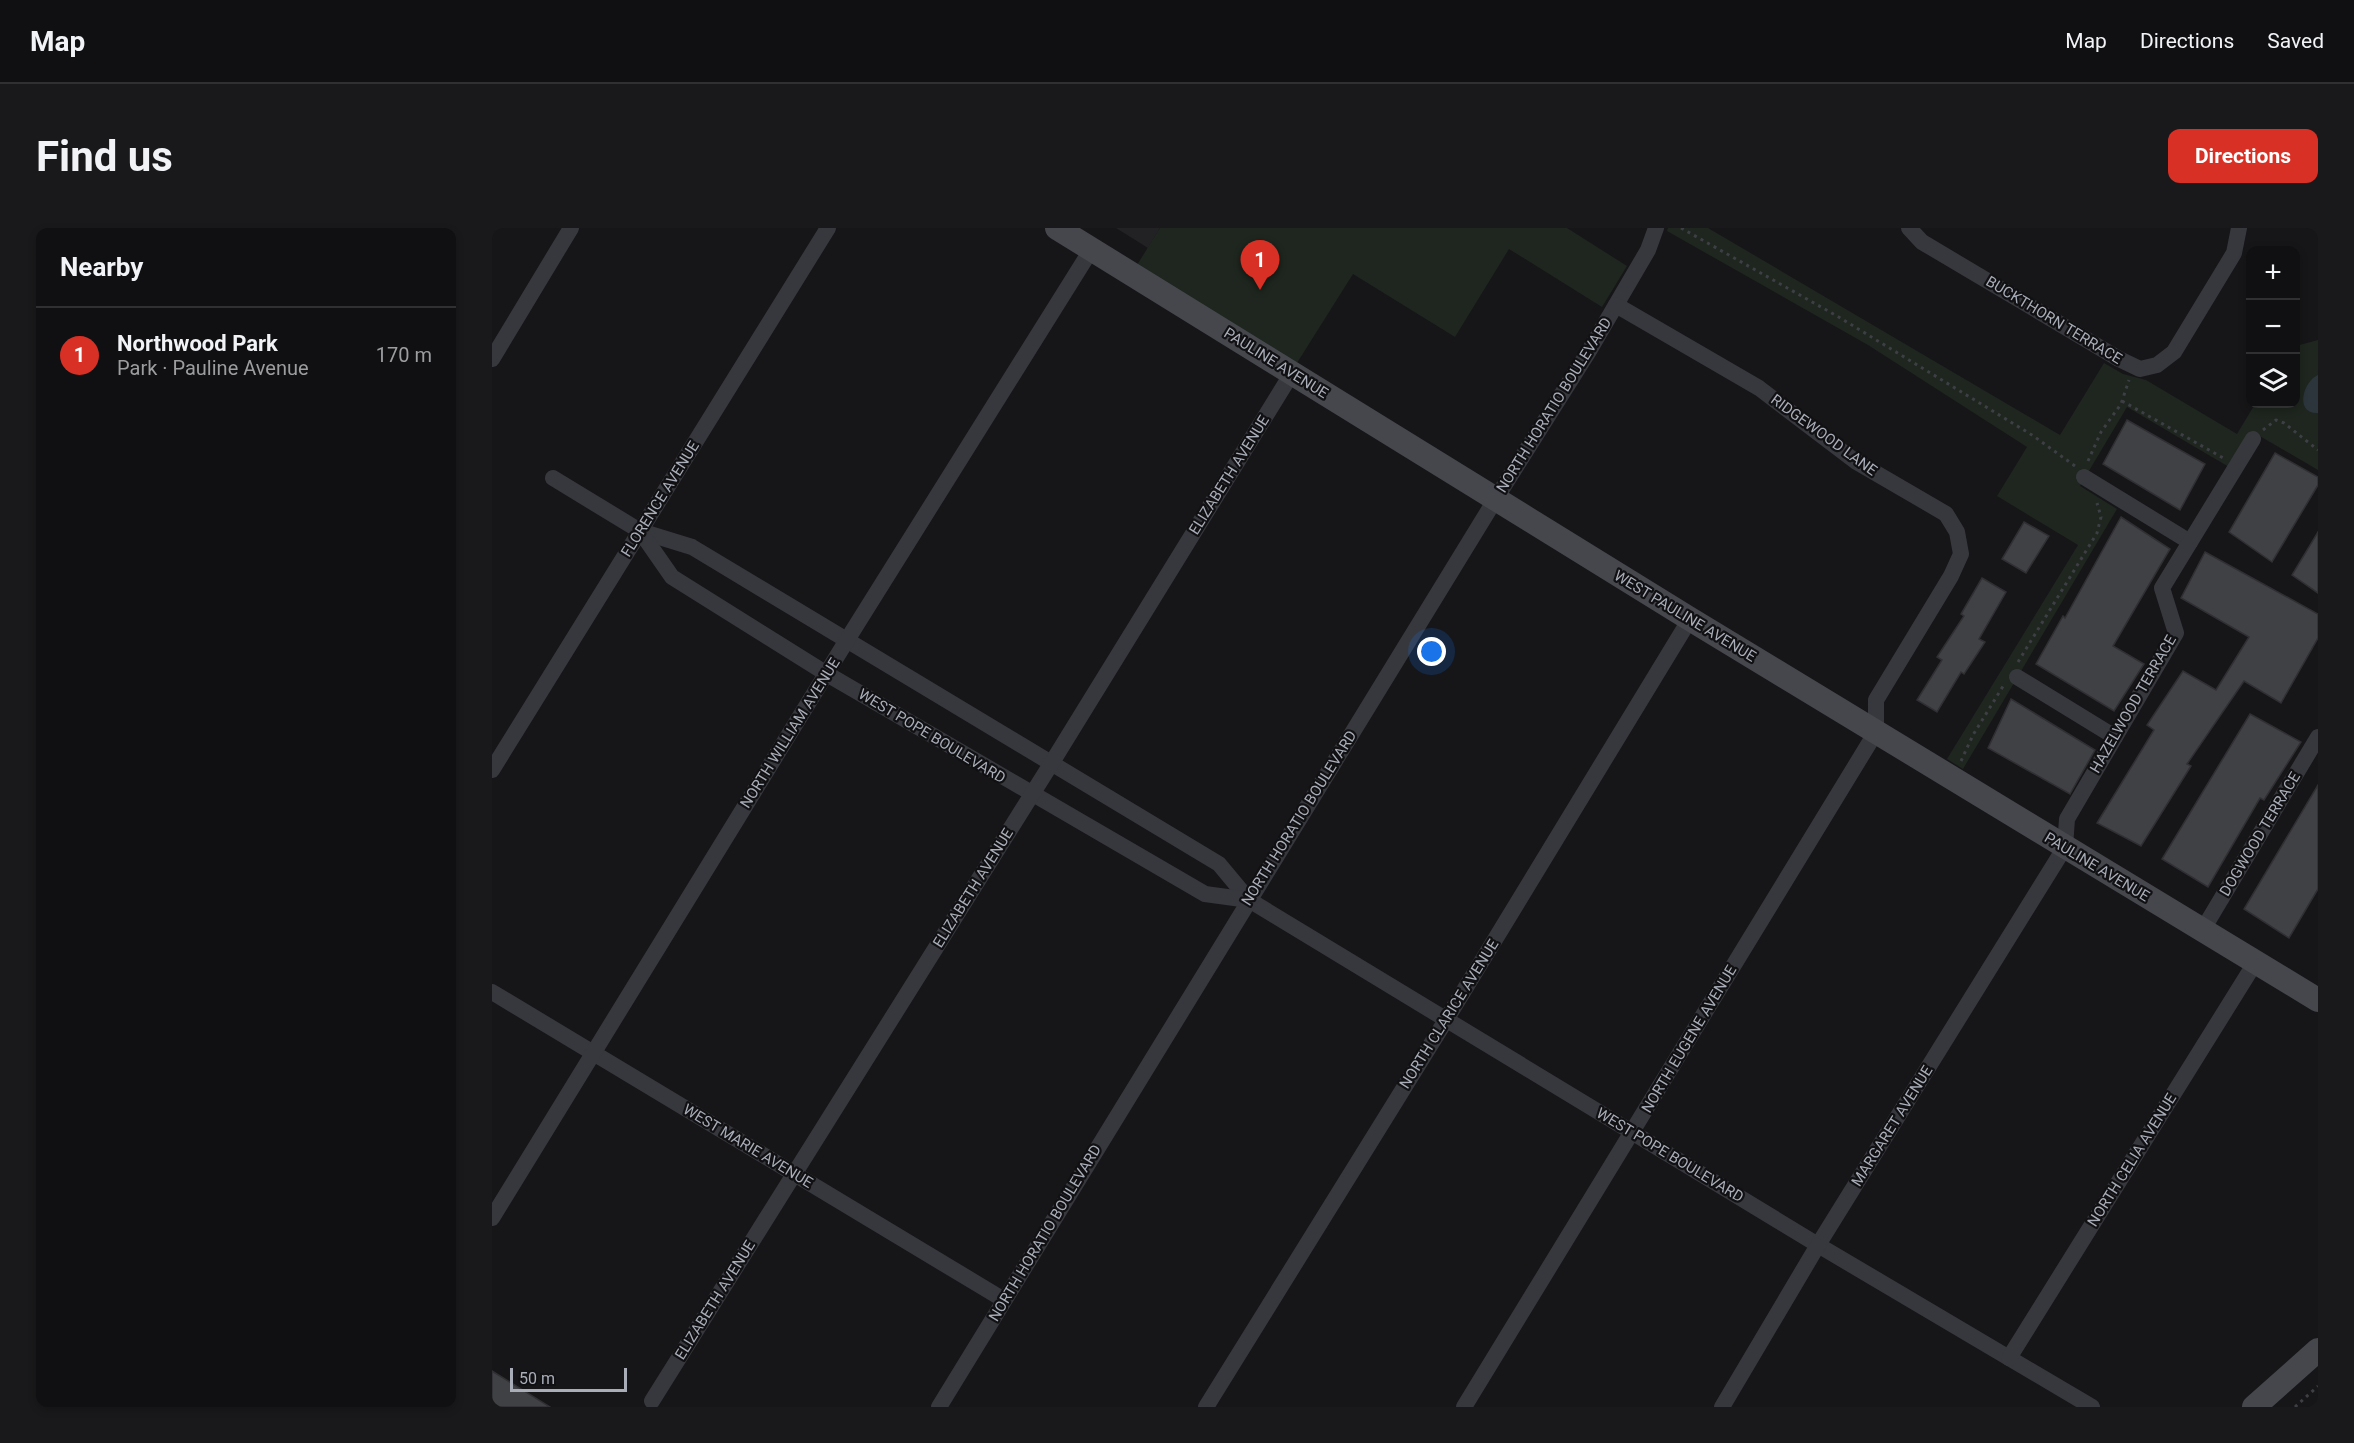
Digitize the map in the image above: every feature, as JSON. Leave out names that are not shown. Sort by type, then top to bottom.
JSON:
[{"type":"street","points":[[492,359],[571,228]]},
{"type":"street","name":"FLORENCE AVENUE","points":[[492,770],[828,228]]},
{"type":"street","name":"PAULINE AVENUE","points":[[1057,228],[1495,500]]},
{"type":"street","name":"NORTH HORATIO BOULEVARD","points":[[939,1407],[1616,305],[1648,250],[1656,228]]},
{"type":"street","name":"BUCKTHORN TERRACE","points":[[1909,228],[1922,242],[2119,359],[2140,369],[2157,365],[2174,352],[2234,253],[2239,228]]},
{"type":"street","name":"NORTH WILLIAM AVENUE","points":[[492,1218],[847,640],[1091,250]]},
{"type":"street","name":"RIDGEWOOD LANE","points":[[1616,305],[1759,388],[1855,460],[1946,514],[1957,532],[1961,554],[1951,576],[1876,700],[1876,732]]},
{"type":"street","name":"ELIZABETH AVENUE","points":[[652,1401],[1032,795],[1292,373]]},
{"type":"street","name":"HAZELWOOD TERRACE","points":[[2065,847],[2067,819],[2176,633],[2162,588],[2253,439]]},
{"type":"street","points":[[2083,476],[2190,542]]},
{"type":"street","name":"WEST POPE BOULEVARD","points":[[553,478],[640,531],[692,547],[1219,864],[1249,900],[1818,1245],[2092,1407]]},
{"type":"street","name":"WEST PAULINE AVENUE","points":[[1495,500],[1876,732]]},
{"type":"street","name":"WEST POPE BOULEVARD","points":[[640,531],[672,577],[827,674],[1206,894],[1249,900]]},
{"type":"street","name":"NORTH CLARICE AVENUE","points":[[1206,1407],[1446,1020],[1690,619]]},
{"type":"street","points":[[2015,672],[2115,737]]},
{"type":"street","name":"PAULINE AVENUE","points":[[1876,732],[2318,1000]]},
{"type":"street","name":"NORTH EUGENE AVENUE","points":[[1464,1407],[1876,732]]},
{"type":"street","name":"DOGWOOD TERRACE","points":[[2202,931],[2318,737]]},
{"type":"street","name":"MARGARET AVENUE","points":[[1722,1407],[1818,1245],[2065,847]]},
{"type":"street","name":"NORTH CELIA AVENUE","points":[[2009,1358],[2255,963]]},
{"type":"street","name":"WEST MARIE AVENUE","points":[[492,992],[1004,1300]]},
{"type":"street","points":[[2254,1407],[2318,1350]]},
{"type":"path","points":[[1681,228],[1837,316],[2013,423],[2064,457],[2083,476],[2101,432],[2122,401],[2133,366]]},
{"type":"path","points":[[2122,401],[2236,465]]},
{"type":"path","points":[[2253,439],[2276,420],[2284,423],[2318,450]]},
{"type":"path","points":[[1951,778],[1968,750],[1973,735],[2015,672],[2097,533],[2101,517],[2094,497]]},
{"type":"path","points":[[2295,1407],[2318,1386]]},
{"type":"shaded area","points":[[1116,228],[1160,228],[1148,248]]},
{"type":"shaded area","points":[[1160,228],[1567,228],[1627,266],[1602,307],[1509,249],[1455,337],[1353,274],[1297,363],[1137,265]]},
{"type":"shaded area","points":[[1668,228],[1708,228],[2060,435],[2104,363],[2123,374],[2146,380],[2237,434],[2253,408],[2300,408],[2300,345],[2318,340],[2318,470],[2251,431],[2229,467],[2127,407],[2080,486],[2117,509],[1963,769],[1947,759],[2078,545],[1997,496],[2027,447],[1868,345],[1667,231]]},
{"type":"shaded area","points":[[2318,375],[2318,413],[2310,412],[2306,408],[2303,397],[2308,384]]},
{"type":"building","points":[[2127,420],[2205,464],[2180,510],[2103,464]]},
{"type":"building","points":[[2275,453],[2318,477],[2318,485],[2272,562],[2229,532]]},
{"type":"building","points":[[2121,517],[2170,549],[2113,646],[2144,664],[2114,711],[2036,664],[2063,616],[2065,618]]},
{"type":"building","points":[[2024,522],[2049,536],[2026,573],[2002,559]]},
{"type":"building","points":[[2318,532],[2318,593],[2292,575]]},
{"type":"building","points":[[2205,552],[2318,614],[2318,638],[2281,703],[2244,681],[2187,764],[2191,766],[2141,846],[2097,823],[2154,730],[2147,725],[2183,671],[2216,690],[2249,637],[2181,598]]},
{"type":"building","points":[[1982,578],[2006,592],[1979,639],[1985,642],[1964,674],[1961,672],[1937,712],[1917,700],[1942,660],[1937,657],[1964,616],[1961,614]]},
{"type":"building","points":[[2011,699],[2095,750],[2070,794],[1988,748]]},
{"type":"building","points":[[2250,714],[2301,742],[2264,800],[2260,798],[2208,887],[2162,859]]},
{"type":"building","points":[[2318,785],[2318,889],[2289,938],[2244,909]]},
{"type":"building","points":[[492,1371],[550,1407],[492,1407]]},
{"type":"place","name":"Northwood Park","points":[[1260,290]]}]
